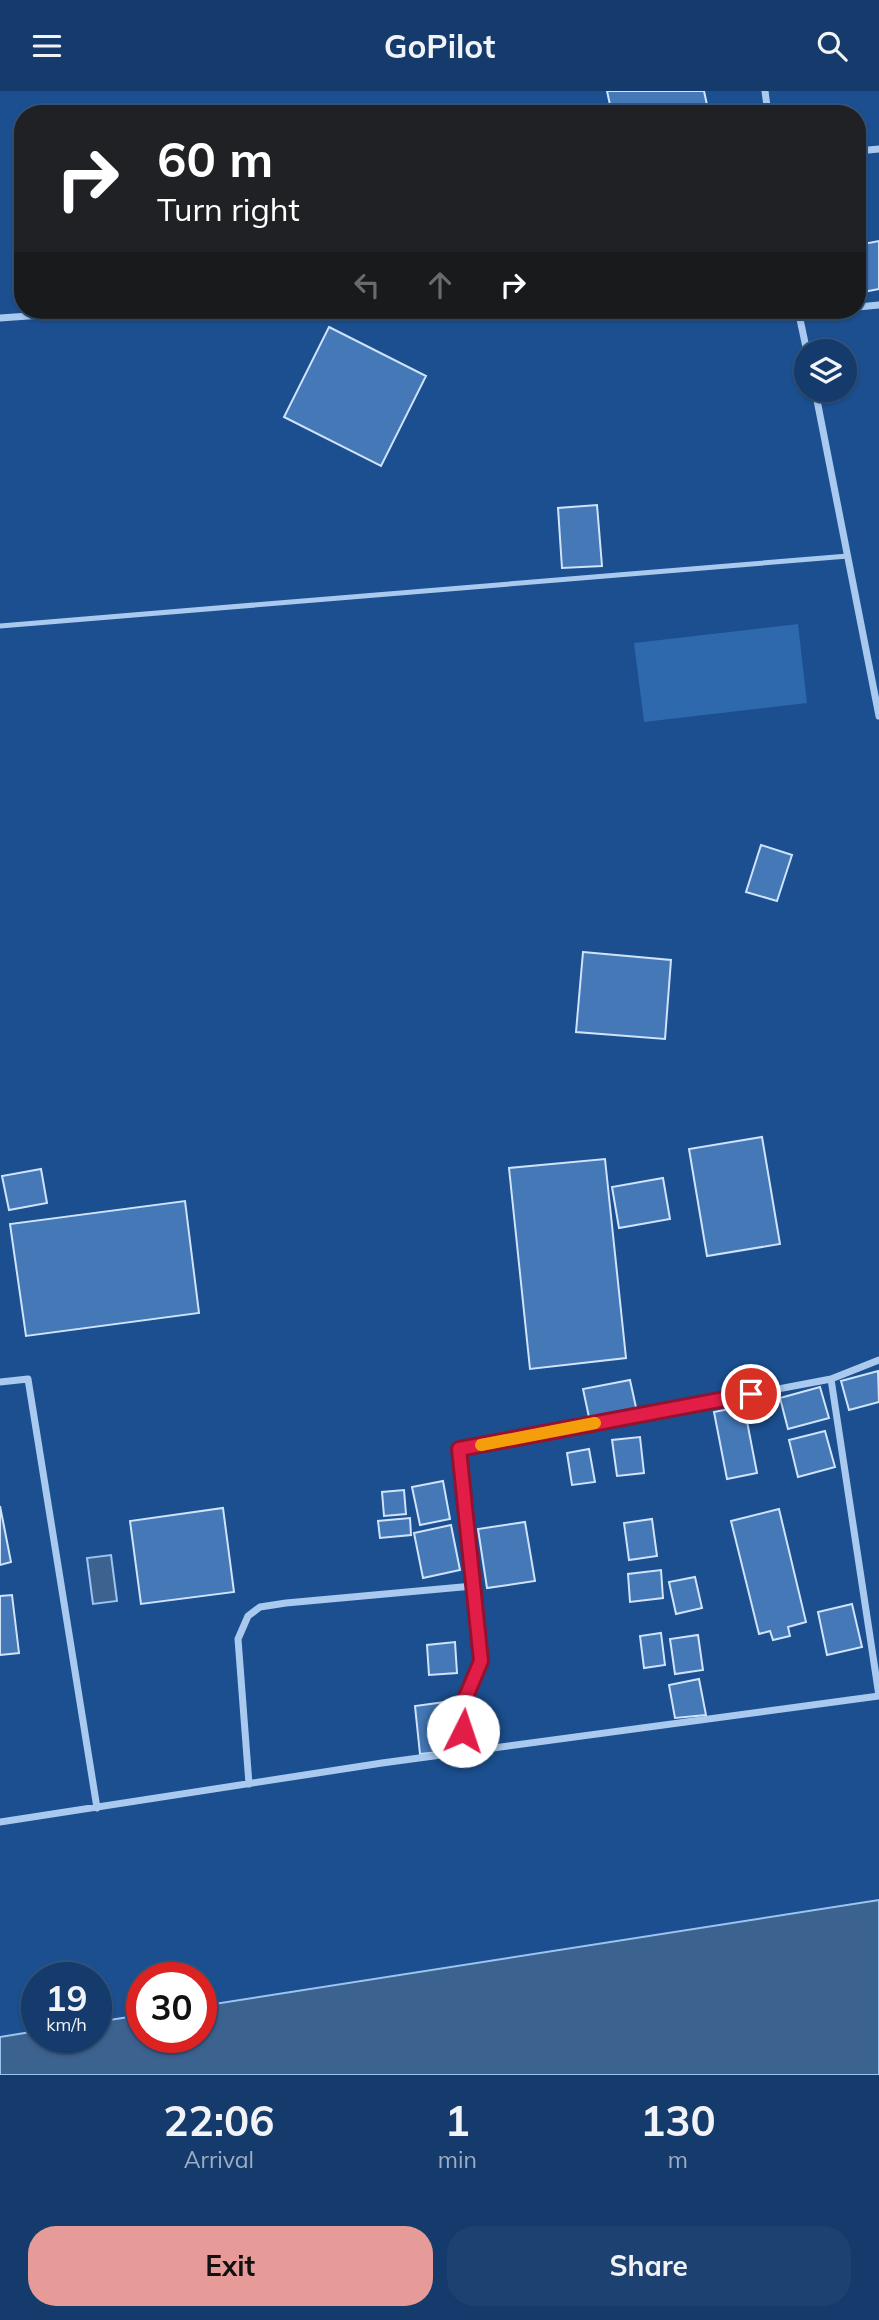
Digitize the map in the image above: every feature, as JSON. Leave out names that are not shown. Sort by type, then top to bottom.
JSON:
[{"type":"street","points":[[800,319],[804,339]]},
{"type":"street","points":[[817,402],[877,694],[879,716]]},
{"type":"street","points":[[466,1752],[460,1711],[481,1661],[459,1449],[831,1379],[879,1360]]},
{"type":"street","points":[[0,1382],[28,1378],[97,1808]]},
{"type":"street","points":[[0,1822],[466,1752],[879,1696],[831,1379]]},
{"type":"street","points":[[249,1784],[238,1639],[248,1616],[260,1607],[286,1603],[473,1586]]},
{"type":"lane","points":[[0,626],[849,556]]},
{"type":"shaded area","points":[[798,624],[807,703],[644,722],[634,643]]},
{"type":"shaded area","points":[[111,1555],[117,1601],[93,1604],[87,1558]]},
{"type":"shaded area","points":[[879,1900],[879,2075],[0,2075],[0,2037],[21,2034],[21,2053],[112,2053],[112,2020],[126,2017],[126,2053],[217,2053],[217,2003]]},
{"type":"building","points":[[607,91],[704,91],[707,105],[610,105]]},
{"type":"building","points":[[879,241],[879,289],[866,291],[866,243]]},
{"type":"building","points":[[329,327],[426,376],[381,466],[284,417]]},
{"type":"building","points":[[597,505],[602,566],[562,568],[558,508]]},
{"type":"building","points":[[761,845],[792,855],[777,901],[746,892]]},
{"type":"building","points":[[583,952],[671,960],[665,1039],[576,1032]]},
{"type":"building","points":[[762,1137],[780,1244],[707,1256],[689,1149]]},
{"type":"building","points":[[605,1159],[626,1358],[530,1369],[509,1168]]},
{"type":"building","points":[[41,1169],[47,1203],[9,1210],[2,1176]]},
{"type":"building","points":[[663,1178],[670,1219],[619,1228],[612,1187]]},
{"type":"building","points":[[185,1201],[199,1313],[26,1336],[10,1224]]},
{"type":"building","points":[[878,1371],[879,1402],[849,1410],[841,1381]]},
{"type":"building","points":[[630,1380],[637,1412],[590,1422],[583,1389]]},
{"type":"building","points":[[820,1387],[829,1418],[788,1429],[780,1398]]},
{"type":"building","points":[[744,1406],[757,1473],[727,1479],[714,1412]]},
{"type":"building","points":[[825,1431],[835,1467],[798,1477],[789,1440]]},
{"type":"building","points":[[640,1437],[644,1473],[617,1476],[612,1440]]},
{"type":"building","points":[[589,1449],[595,1482],[572,1485],[567,1453]]},
{"type":"building","points":[[443,1481],[450,1519],[420,1525],[412,1487]]},
{"type":"building","points":[[404,1490],[406,1514],[384,1516],[382,1492]]},
{"type":"building","points":[[0,1506],[11,1562],[0,1565]]},
{"type":"building","points":[[223,1508],[234,1592],[141,1604],[130,1521]]},
{"type":"building","points":[[779,1509],[806,1622],[788,1627],[790,1636],[773,1640],[770,1631],[759,1634],[731,1521]]},
{"type":"building","points":[[410,1518],[411,1535],[380,1538],[378,1521]]},
{"type":"building","points":[[652,1519],[657,1556],[629,1560],[624,1523]]},
{"type":"building","points":[[525,1522],[535,1581],[487,1588],[478,1529]]},
{"type":"building","points":[[451,1525],[460,1570],[423,1578],[414,1533]]},
{"type":"building","points":[[661,1570],[663,1598],[630,1602],[628,1574]]},
{"type":"building","points":[[695,1577],[702,1608],[676,1614],[669,1582]]},
{"type":"building","points":[[12,1595],[19,1653],[0,1655],[0,1596]]},
{"type":"building","points":[[852,1604],[862,1647],[827,1655],[818,1612]]},
{"type":"building","points":[[661,1633],[665,1665],[644,1668],[640,1636]]},
{"type":"building","points":[[698,1635],[703,1670],[675,1674],[670,1639]]},
{"type":"building","points":[[455,1642],[457,1673],[429,1675],[427,1645]]},
{"type":"building","points":[[699,1679],[706,1715],[675,1718],[669,1685]]},
{"type":"building","points":[[445,1702],[450,1751],[420,1754],[415,1706]]},
{"type":"slow traffic","points":[[481,1445],[595,1423]]},
{"type":"route","points":[[463,1731],[460,1711],[481,1661],[459,1449],[751,1394]]}]
